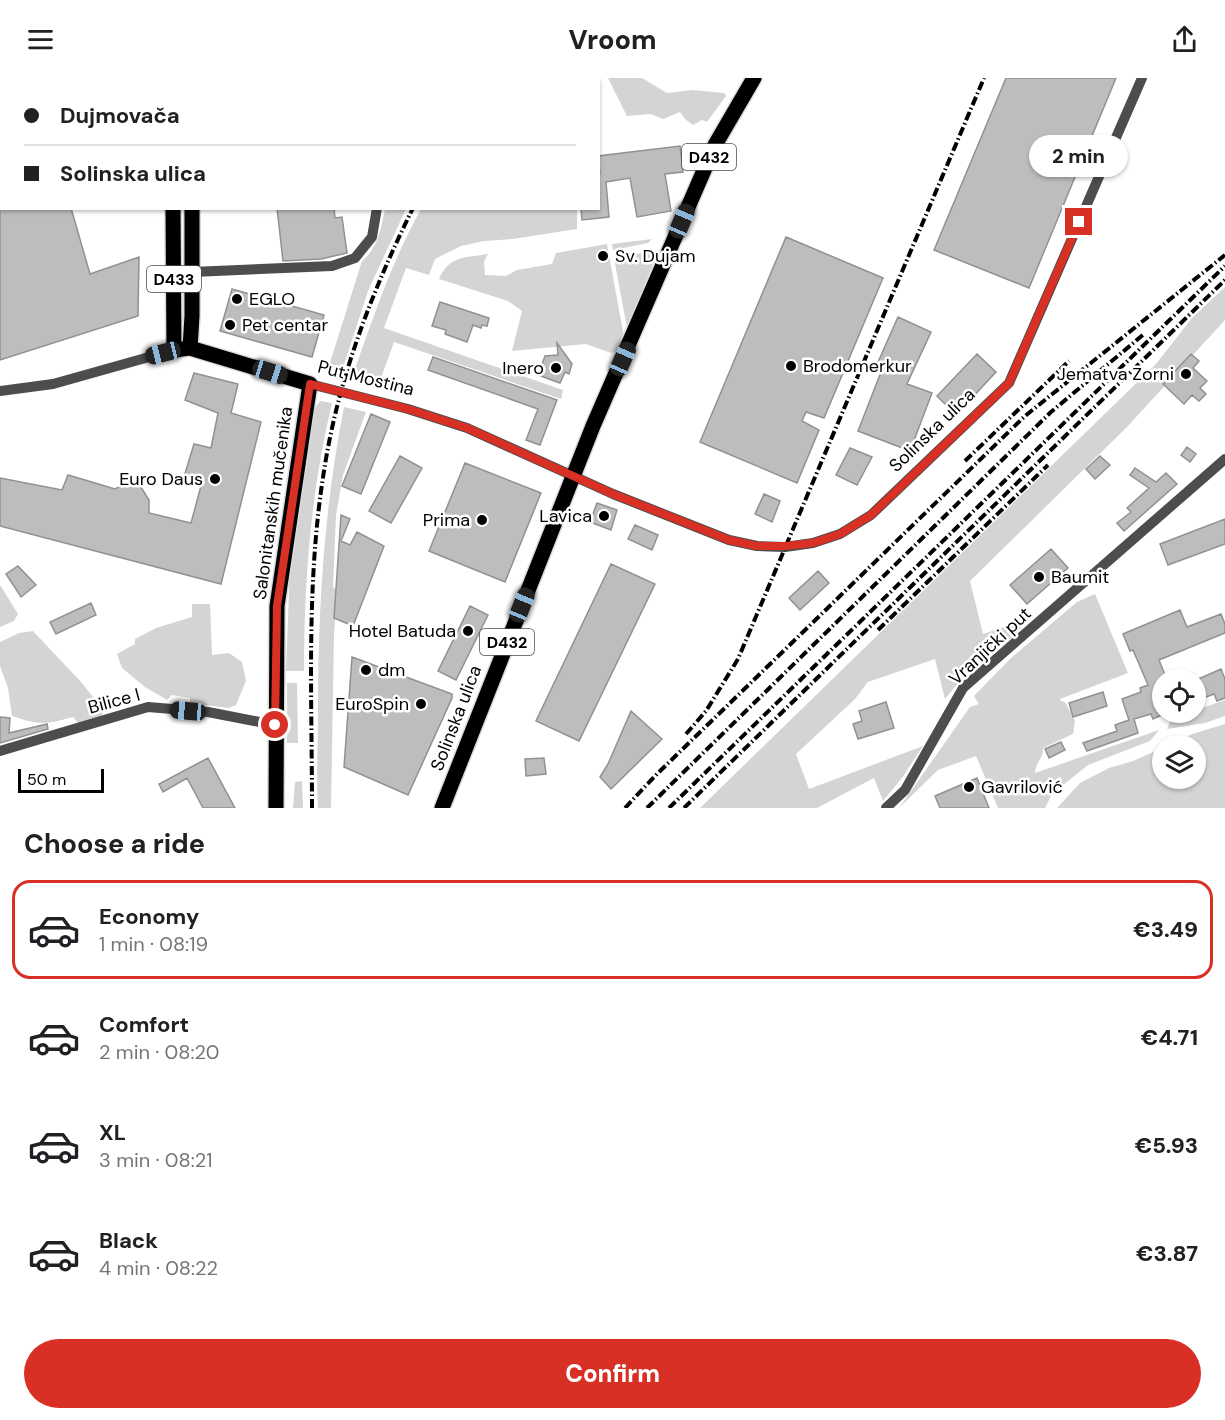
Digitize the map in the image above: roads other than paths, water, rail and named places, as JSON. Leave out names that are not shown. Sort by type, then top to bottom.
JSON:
[{"type":"main road","name":"Solinska ulica","points":[[442,808],[593,426],[715,145],[754,78]]},
{"type":"main road","name":"D433","points":[[173,210],[174,350]]},
{"type":"main road","name":"D433","points":[[190,348],[192,210]]},
{"type":"main road","name":"Put Mostina","points":[[174,350],[190,348],[310,384]]},
{"type":"main road","name":"Salonitanskih mučenika","points":[[276,808],[277,606],[310,384]]},
{"type":"street","name":"Solinska ulica","points":[[574,477],[713,534],[757,546],[813,543],[840,534],[871,515],[1009,383],[1142,78]]},
{"type":"street","points":[[192,272],[332,266],[355,258],[372,237],[377,210]]},
{"type":"street","name":"Put Mostina","points":[[0,391],[53,384],[174,350]]},
{"type":"street","name":"Put Mostina","points":[[310,384],[359,395],[467,428],[574,477]]},
{"type":"street","name":"Vranjički put","points":[[886,808],[905,790],[963,688],[1225,459]]},
{"type":"street","name":"Bilice I","points":[[0,751],[148,707],[208,712],[275,725]]},
{"type":"railway","points":[[686,734],[706,711],[738,659],[984,78]]},
{"type":"railway","points":[[312,808],[312,597],[318,513],[324,471],[338,403],[358,336],[412,210]]},
{"type":"railway","points":[[625,808],[656,775],[1025,416],[1225,255]]},
{"type":"railway","points":[[669,808],[1225,266]]},
{"type":"railway","points":[[684,808],[1225,280]]},
{"type":"railway","points":[[647,808],[1051,412],[1144,334]]},
{"type":"railway","points":[[965,461],[1069,361]]},
{"type":"railway","points":[[878,630],[1048,465]]},
{"type":"place","name":"Sv. Dujam","points":[[603,256]]},
{"type":"place","name":"EGLO","points":[[237,299]]},
{"type":"place","name":"Pet centar","points":[[230,325]]},
{"type":"place","name":"Brodomerkur","points":[[791,366]]},
{"type":"place","name":"Inero","points":[[556,368]]},
{"type":"place","name":"Jematva Zorni","points":[[1186,374]]},
{"type":"place","name":"Euro Daus","points":[[215,479]]},
{"type":"place","name":"Lavica","points":[[604,516]]},
{"type":"place","name":"Prima","points":[[482,520]]},
{"type":"place","name":"Baumit","points":[[1039,577]]},
{"type":"place","name":"Hotel Batuda","points":[[468,631]]},
{"type":"place","name":"dm","points":[[366,670]]},
{"type":"place","name":"EuroSpin","points":[[421,704]]},
{"type":"place","name":"Gavrilović","points":[[969,787]]}]
